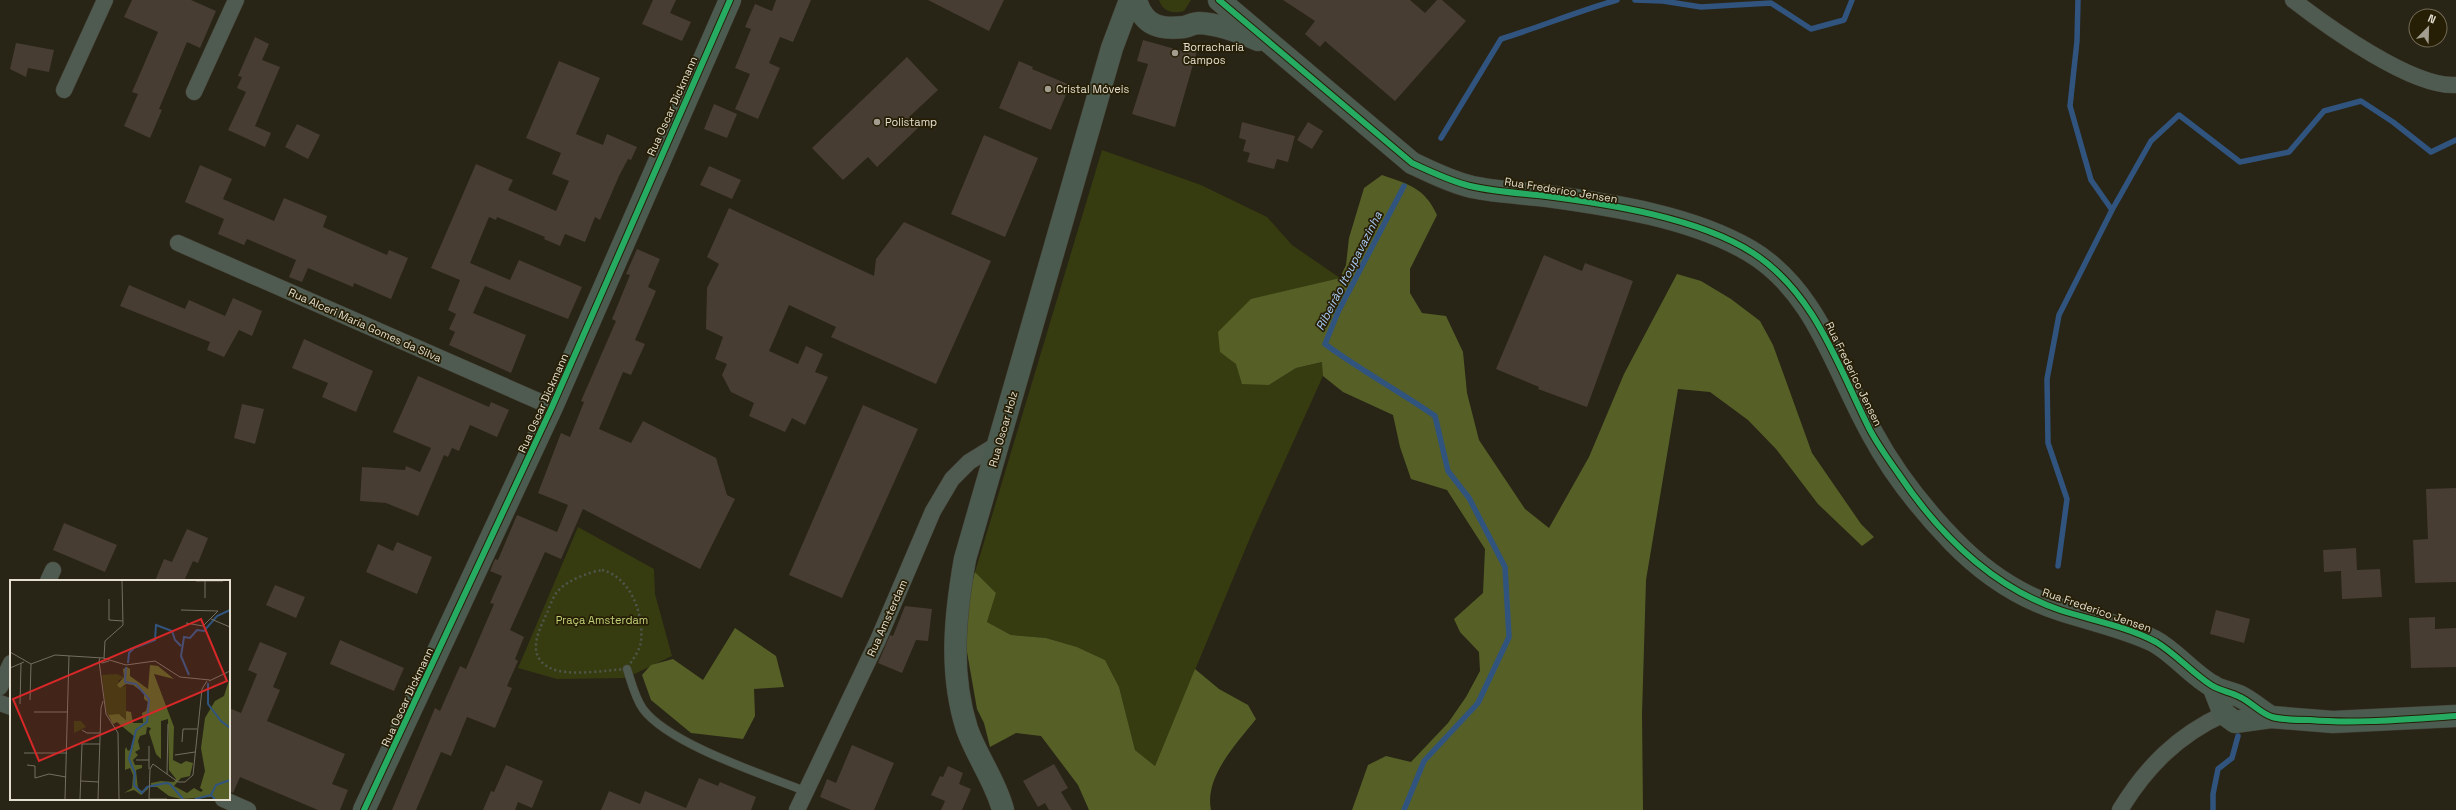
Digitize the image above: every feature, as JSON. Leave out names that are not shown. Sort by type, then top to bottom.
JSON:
[{"type":"street","points":[[64,90],[105,0]]},
{"type":"street","points":[[194,92],[236,0]]},
{"type":"street","name":"Rua Oscar Dickmann","points":[[364,810],[552,407],[730,0]]},
{"type":"street","name":"Rua Oscar Holz","points":[[1003,810],[967,728],[957,680],[955,619],[965,558],[1112,48],[1130,0]]},
{"type":"street","points":[[1136,0],[1143,16],[1153,25]]},
{"type":"street","points":[[1197,23],[1208,0]]},
{"type":"street","name":"Rua Frederico Jensen","points":[[1218,0],[1412,163],[1445,178],[1471,187],[1595,204],[1686,224],[1729,240],[1752,252],[1772,267],[1798,293],[1832,348],[1872,433],[1924,509],[1955,543],[1994,577],[2018,591],[2058,609],[2154,641],[2173,653],[2213,686],[2235,708]]},
{"type":"street","points":[[2293,0],[2325,25],[2411,76],[2445,86],[2456,85]]},
{"type":"street","name":"Rua Frederico Jensen","points":[[1153,25],[1174,28],[1197,23],[1248,36],[1276,48]]},
{"type":"street","name":"Rua Oscar Holz","points":[[1112,48],[1133,26],[1153,25]]},
{"type":"street","name":"Rua Alceri Maria Gomes da Silva","points":[[178,243],[552,407]]},
{"type":"street","name":"Rua Amsterdam","points":[[797,810],[878,640],[933,511],[952,479],[969,462],[998,444]]},
{"type":"street","points":[[0,687],[10,665]]},
{"type":"street","points":[[0,702],[10,707]]},
{"type":"street","points":[[2120,810],[2137,782],[2172,746],[2208,722],[2235,708],[2271,717],[2333,722],[2456,716]]},
{"type":"street","points":[[225,800],[248,810]]},
{"type":"lane","points":[[627,669],[642,708],[659,726],[687,743],[805,791]]},
{"type":"path","points":[[602,570],[611,572],[626,583],[632,593],[640,624],[641,641],[627,669],[572,672],[552,669],[541,663],[535,652],[536,636],[558,590],[584,574],[602,570]]},
{"type":"green space","points":[[1159,0],[1191,0],[1184,11],[1172,12],[1166,10]]},
{"type":"green space","points":[[1102,150],[1201,185],[1267,217],[1292,245],[1340,278],[1311,285],[1220,352],[1269,385],[1296,368],[1323,362],[1323,376],[1252,533],[1155,766],[1135,750],[1119,687],[1105,660],[1077,647],[1046,638],[1011,635],[987,622],[996,593],[975,572]]},
{"type":"green space","points":[[1382,175],[1415,188],[1427,199],[1437,215],[1410,269],[1410,293],[1422,313],[1446,316],[1463,352],[1467,393],[1479,440],[1525,509],[1549,528],[1589,457],[1624,374],[1677,274],[1701,281],[1731,299],[1760,321],[1773,345],[1812,453],[1861,524],[1874,537],[1862,546],[1818,504],[1776,449],[1748,420],[1710,392],[1678,389],[1646,580],[1642,714],[1643,810],[1352,810],[1368,765],[1386,756],[1411,762],[1448,723],[1466,697],[1480,671],[1479,652],[1460,632],[1454,619],[1483,593],[1485,549],[1447,490],[1411,479],[1400,447],[1393,415],[1343,392],[1323,376],[1322,362],[1296,368],[1269,385],[1242,384],[1236,364],[1220,352],[1218,332],[1251,299],[1340,278],[1346,265],[1349,238],[1364,188]]},
{"type":"green space","name":"Praça Amsterdam","points":[[578,527],[654,569],[655,594],[672,656],[626,678],[557,679],[518,668]]},
{"type":"green space","points":[[975,572],[996,593],[987,622],[1011,635],[1046,638],[1077,647],[1105,660],[1119,687],[1135,750],[1155,766],[1195,669],[1219,689],[1248,705],[1256,719],[1224,761],[1217,773],[1212,785],[1210,798],[1211,810],[1089,810],[1078,785],[1041,736],[1016,733],[990,747],[984,723],[977,709],[964,635],[970,589]]},
{"type":"green space","points":[[735,628],[776,656],[784,687],[754,689],[755,716],[743,739],[691,733],[651,700],[642,675],[651,665],[673,659],[703,680]]},
{"type":"building","points":[[132,0],[191,0],[216,11],[200,48],[187,42],[159,109],[162,110],[150,138],[124,126],[138,94],[132,92],[158,32],[124,17]]},
{"type":"building","points":[[653,0],[676,0],[670,13],[691,22],[682,41],[642,24]]},
{"type":"building","points":[[776,0],[811,0],[793,42],[780,37],[769,63],[780,68],[758,119],[735,109],[750,74],[735,68],[751,29],[745,27],[755,4],[772,11]]},
{"type":"building","points":[[928,0],[1004,0],[989,31]]},
{"type":"building","points":[[1283,0],[1410,0],[1425,13],[1437,0],[1442,0],[1466,21],[1395,101],[1325,41],[1320,47],[1305,34],[1315,21]]},
{"type":"building","points":[[255,37],[269,44],[262,60],[280,67],[255,126],[271,133],[265,147],[228,130],[246,92],[237,88],[242,77],[238,76]]},
{"type":"building","points":[[1143,40],[1182,51],[1184,47],[1197,51],[1175,127],[1132,114],[1148,64],[1137,61]]},
{"type":"building","points":[[16,43],[54,50],[49,72],[28,68],[26,77],[10,69]]},
{"type":"building","name":"Polistamp","points":[[907,57],[938,90],[909,117],[919,127],[877,167],[868,157],[843,180],[812,148]]},
{"type":"building","points":[[559,61],[600,78],[576,134],[603,145],[607,134],[637,147],[631,160],[628,159],[619,176],[600,220],[595,217],[585,242],[565,234],[560,246],[544,239],[545,237],[497,217],[496,220],[489,217],[470,263],[510,280],[519,260],[582,287],[568,319],[485,286],[473,313],[526,335],[511,373],[449,345],[455,332],[449,329],[456,314],[448,310],[460,280],[431,268],[476,164],[513,180],[508,190],[556,211],[569,181],[552,174],[561,153],[526,138]]},
{"type":"building","points":[[1019,61],[1033,67],[1032,69],[1070,85],[1051,130],[999,108]]},
{"type":"building","points":[[714,104],[737,114],[727,138],[704,129]]},
{"type":"building","points":[[1242,122],[1295,136],[1288,162],[1277,159],[1274,169],[1247,162],[1250,153],[1243,151],[1246,140],[1239,138]]},
{"type":"building","points":[[1308,122],[1323,131],[1312,149],[1297,140]]},
{"type":"building","points":[[297,124],[320,135],[308,159],[285,147]]},
{"type":"building","points":[[984,135],[1038,158],[1005,237],[951,214]]},
{"type":"building","points":[[200,165],[232,179],[223,199],[274,221],[284,198],[327,216],[323,227],[387,255],[389,250],[408,258],[391,299],[354,283],[353,287],[308,268],[302,282],[289,277],[296,260],[247,239],[244,245],[218,234],[224,219],[185,202]]},
{"type":"building","points":[[709,166],[741,180],[732,199],[700,185]]},
{"type":"building","points":[[729,208],[874,276],[876,259],[904,222],[991,261],[936,384],[831,337],[836,327],[789,305],[769,351],[798,364],[806,346],[823,354],[815,372],[828,377],[805,425],[792,418],[785,432],[749,416],[754,403],[731,392],[722,375],[727,364],[715,359],[723,337],[706,329],[707,288],[719,264],[707,257]]},
{"type":"building","points":[[637,249],[660,259],[648,287],[656,291],[635,340],[645,344],[631,375],[623,372],[599,429],[631,443],[643,421],[716,458],[727,495],[735,499],[700,569],[583,509],[561,559],[545,552],[510,630],[524,637],[515,659],[518,661],[507,686],[512,688],[495,728],[467,717],[451,756],[441,752],[416,810],[392,810],[435,708],[440,711],[460,666],[466,669],[494,604],[490,603],[502,576],[490,571],[495,559],[498,560],[517,515],[557,532],[568,505],[538,493],[561,433],[570,437],[584,402],[581,401],[616,321],[612,319],[630,275],[626,274]]},
{"type":"building","points":[[1544,255],[1582,271],[1585,263],[1633,281],[1587,407],[1538,389],[1539,387],[1496,369]]},
{"type":"building","points":[[129,285],[185,309],[189,300],[225,316],[233,298],[262,311],[252,336],[239,330],[224,357],[207,350],[210,342],[120,306]]},
{"type":"building","points":[[304,339],[373,371],[356,412],[322,397],[328,383],[292,368]]},
{"type":"building","points":[[418,376],[489,407],[491,402],[509,410],[497,437],[470,425],[459,451],[452,448],[448,457],[444,455],[418,516],[386,503],[360,501],[362,467],[405,470],[406,466],[420,472],[431,448],[393,432]]},
{"type":"building","points":[[242,404],[264,409],[255,444],[234,438]]},
{"type":"building","points":[[863,405],[918,429],[842,598],[789,575]]},
{"type":"building","points":[[2456,488],[2456,582],[2415,583],[2413,540],[2428,539],[2426,489]]},
{"type":"building","points":[[64,523],[117,545],[105,572],[53,550]]},
{"type":"building","points":[[187,529],[208,538],[198,563],[193,561],[184,580],[155,580],[164,559],[172,562]]},
{"type":"building","points":[[397,542],[432,557],[417,594],[366,572],[378,544],[393,551]]},
{"type":"building","points":[[2356,548],[2357,570],[2380,569],[2382,597],[2342,599],[2341,571],[2324,572],[2323,550]]},
{"type":"building","points":[[275,585],[305,597],[296,618],[266,605]]},
{"type":"building","points":[[905,606],[932,609],[928,641],[916,640],[902,673],[878,663],[890,635],[893,636]]},
{"type":"building","points":[[2216,610],[2250,619],[2244,643],[2210,634]]},
{"type":"building","points":[[2435,617],[2435,629],[2456,628],[2456,667],[2411,668],[2409,618]]},
{"type":"building","points":[[340,640],[404,668],[394,691],[330,664]]},
{"type":"building","points":[[260,642],[287,653],[273,687],[280,690],[267,721],[345,754],[332,784],[348,790],[340,810],[318,810],[240,777],[233,793],[230,792],[230,708],[241,713],[257,674],[248,670]]},
{"type":"building","points":[[852,745],[894,763],[874,810],[851,810],[820,797],[827,779],[836,783]]},
{"type":"building","points":[[1054,764],[1068,788],[1061,792],[1072,810],[1049,810],[1045,803],[1038,807],[1023,781]]},
{"type":"building","points":[[506,765],[543,781],[532,808],[518,802],[515,810],[483,810],[491,791],[494,792]]},
{"type":"building","points":[[948,766],[963,773],[959,784],[971,789],[962,810],[941,810],[945,801],[931,795],[940,776],[943,777]]},
{"type":"building","points":[[699,778],[718,786],[720,782],[756,797],[751,810],[601,810],[609,791],[640,804],[645,791],[686,808]]},
{"type":"waterway","name":"Ribeirão Itoupavazinha","points":[[1441,138],[1501,39],[1617,0]]},
{"type":"waterway","name":"Ribeirão Itoupavazinha","points":[[1635,0],[1663,1],[1701,7],[1771,3],[1811,29],[1844,20],[1852,0]]},
{"type":"waterway","name":"Ribeirão Itoupavazinha","points":[[2078,0],[2077,41],[2070,106],[2091,180],[2112,210]]},
{"type":"waterway","points":[[2058,566],[2067,499],[2048,443],[2047,379],[2059,315],[2112,210],[2151,141],[2179,115],[2240,162],[2289,152],[2324,111],[2361,101],[2393,122],[2431,152],[2456,140]]},
{"type":"waterway","name":"Ribeirão Itoupavazinha","points":[[1404,186],[1338,312],[1325,344],[1435,416],[1448,471],[1469,498],[1505,567],[1509,637],[1478,703],[1424,761],[1404,810]]},
{"type":"waterway","points":[[2213,810],[2213,794],[2218,769],[2232,758],[2238,736]]},
{"type":"cycle path","points":[[364,810],[552,407],[730,0]]},
{"type":"cycle path","points":[[1219,0],[1412,163],[1433,173],[1479,188],[1571,199],[1653,214],[1707,230],[1753,253],[1775,270],[1793,289],[1809,310],[1836,357],[1873,436],[1930,516],[1968,555],[2011,587],[2035,600],[2060,610],[2121,627],[2145,636],[2170,652],[2211,685],[2240,697],[2263,713],[2272,717],[2291,720],[2383,721],[2456,716]]},
{"type":"place","name":"Borracharia Campos","points":[[1175,53]]},
{"type":"place","name":"Cristal Móveis","points":[[1048,89]]},
{"type":"place","name":"Polistamp","points":[[877,122]]}]
